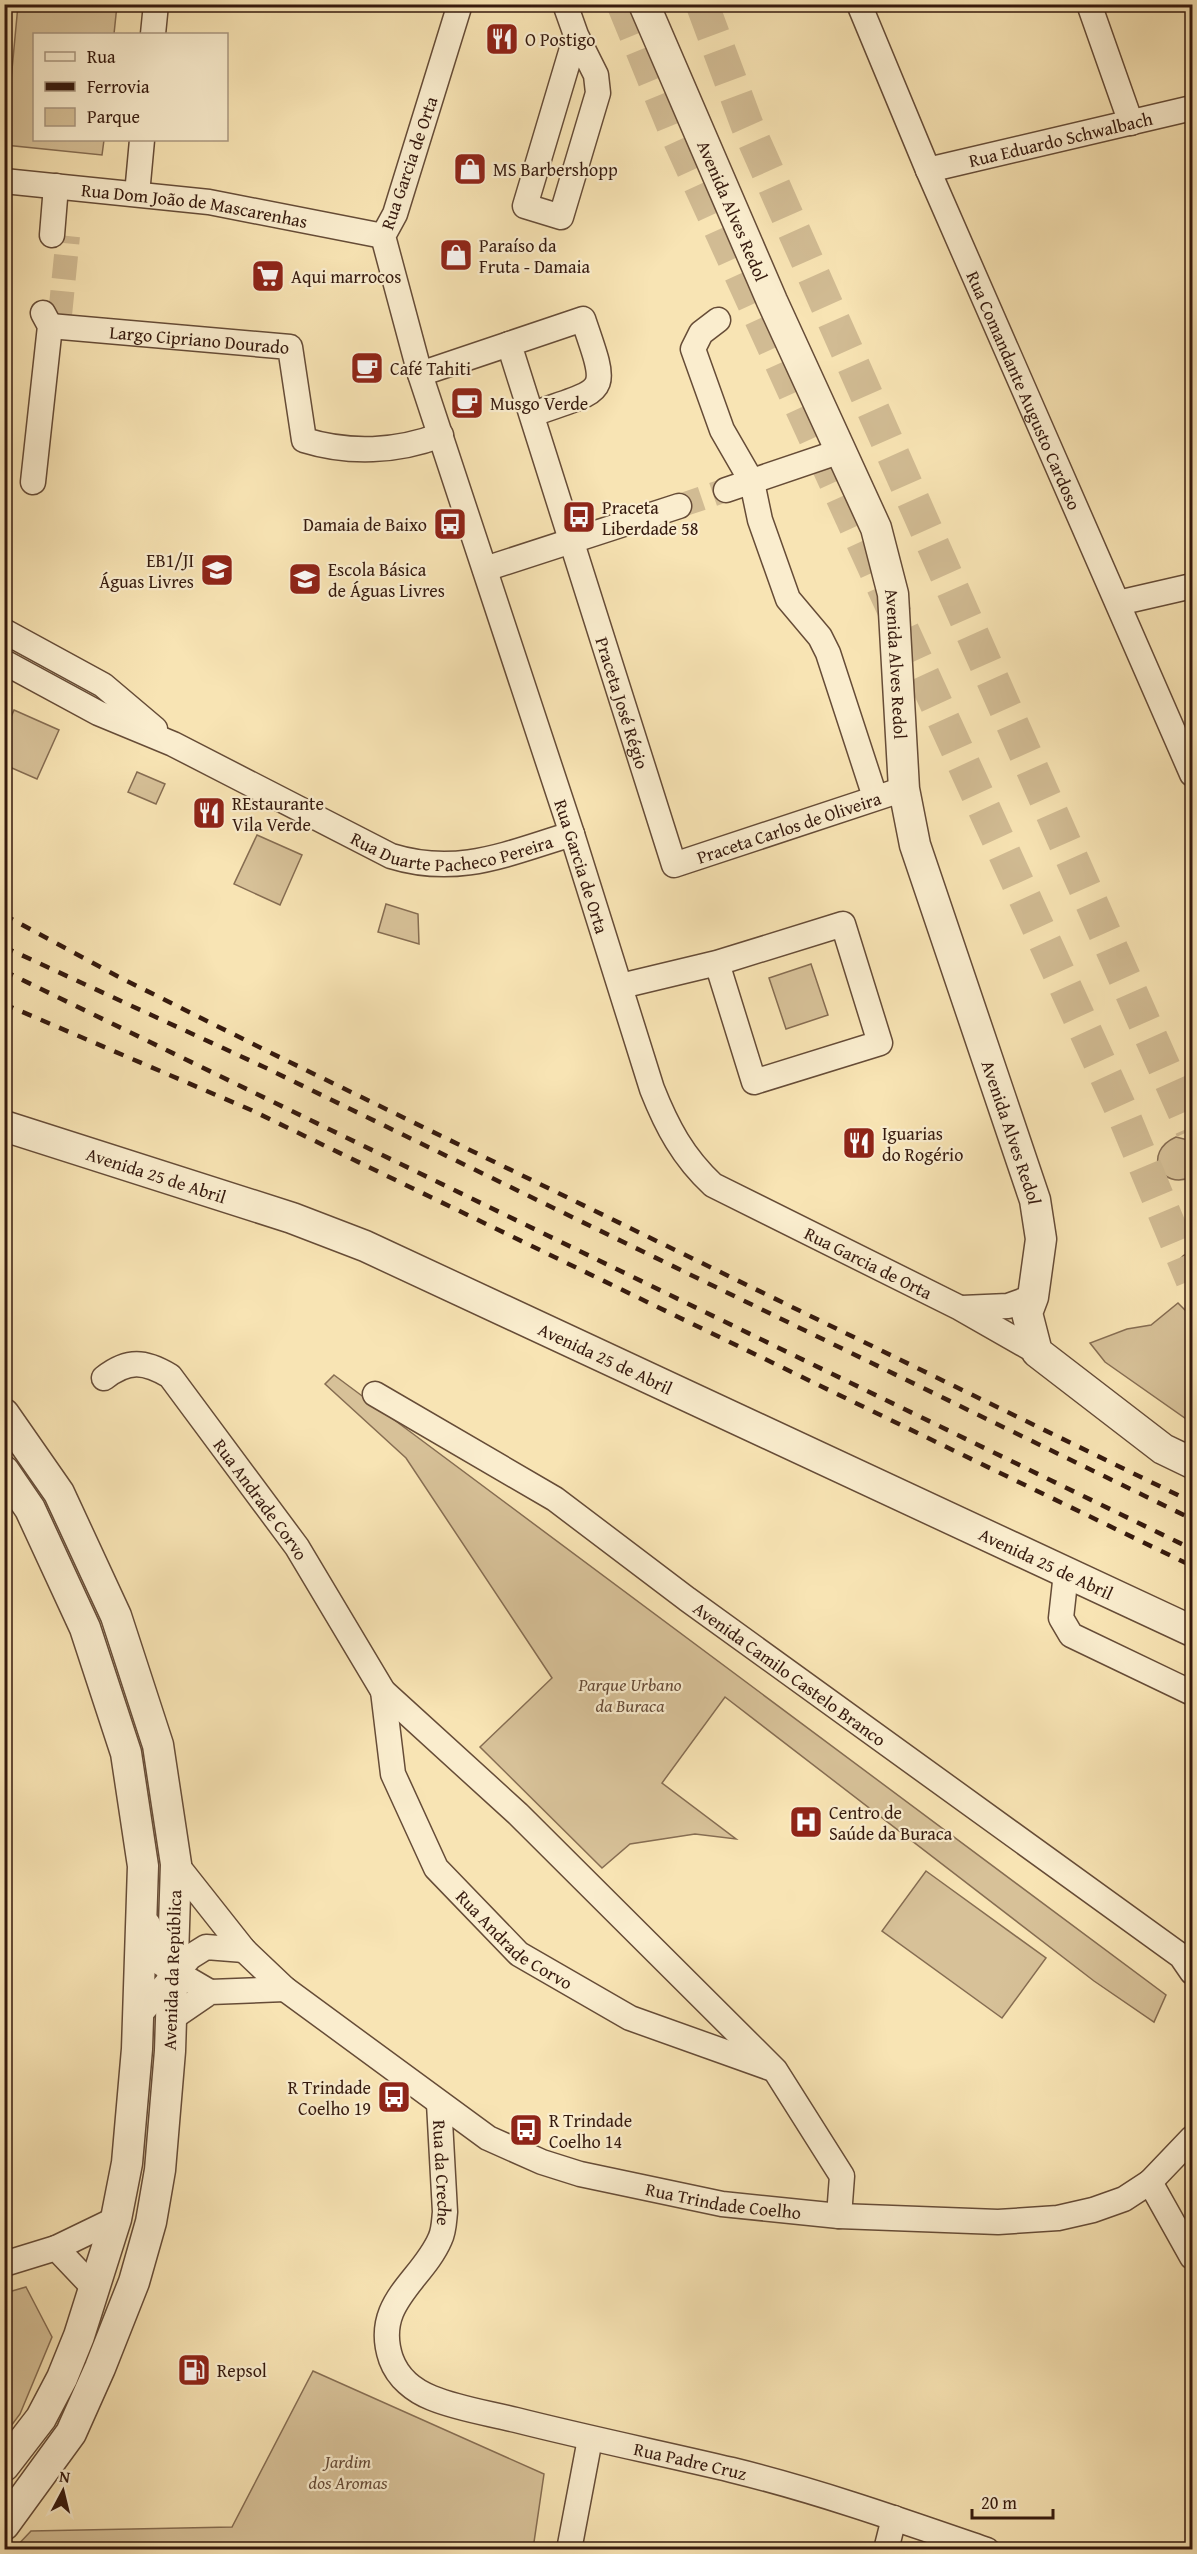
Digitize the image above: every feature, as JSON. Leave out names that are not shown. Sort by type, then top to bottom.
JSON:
[{"type":"street","points":[[153,33],[156,4]]},
{"type":"street","name":"Rua Garcia de Orta","points":[[460,4],[395,214],[383,236],[420,374],[572,834],[652,1089],[678,1146],[713,1185],[960,1308],[1036,1352],[1163,1449],[1192,1463]]},
{"type":"street","points":[[565,4],[576,35],[596,75],[598,93],[561,217],[525,206],[576,35]]},
{"type":"street","name":"Avenida Alves Redol","points":[[644,4],[772,301],[876,528],[893,594],[904,789],[915,845],[937,916],[1035,1200],[1041,1239],[1033,1298],[1027,1313],[1036,1352]]},
{"type":"street","name":"Rua Comandante Augusto Cardoso","points":[[859,4],[928,170],[1192,774]]},
{"type":"street","points":[[1089,4],[1131,123]]},
{"type":"street","name":"Rua Eduardo Schwalbach","points":[[928,170],[1192,108]]},
{"type":"street","points":[[137,194],[142,141]]},
{"type":"street","name":"Rua Dom João de Mascarenhas","points":[[4,181],[137,194],[270,212],[383,236]]},
{"type":"street","points":[[60,236],[65,187]]},
{"type":"street","name":"Largo Cipriano Dourado","points":[[33,482],[51,318],[291,347],[304,440],[331,448],[354,450],[410,445],[441,435]]},
{"type":"street","points":[[420,374],[583,319],[600,370],[599,383],[592,393],[533,414]]},
{"type":"street","points":[[718,320],[701,333],[693,349],[722,430],[752,482],[760,520],[782,586],[788,599],[820,637],[828,653],[875,797]]},
{"type":"street","name":"Praceta José Régio","points":[[509,344],[674,865]]},
{"type":"street","points":[[726,490],[841,450]]},
{"type":"street","points":[[485,569],[679,506]]},
{"type":"street","points":[[1118,603],[1192,586]]},
{"type":"street","name":"Rua Duarte Pacheco Pereira","points":[[4,631],[103,685],[173,744]]},
{"type":"street","name":"Rua Duarte Pacheco Pereira","points":[[4,662],[98,713],[173,744],[374,848],[411,862],[453,866],[481,861],[572,834]]},
{"type":"street","name":"Praceta Carlos de Oliveira","points":[[674,865],[904,789]]},
{"type":"street","points":[[621,986],[717,963],[843,924],[880,1043],[754,1082],[717,963]]},
{"type":"street","name":"Avenida 25 de Abril","points":[[4,1126],[292,1218],[365,1246],[1192,1631]]},
{"type":"street","points":[[960,1308],[1008,1306],[1033,1298]]},
{"type":"street","name":"Rua Andrade Corvo","points":[[105,1378],[117,1368],[132,1362],[154,1366],[170,1376],[297,1547],[383,1691],[518,1814],[775,2070],[842,2176],[838,2216]]},
{"type":"street","name":"Avenida Camilo Castelo Branco","points":[[375,1394],[555,1499],[696,1606],[1181,1956],[1192,1972]]},
{"type":"street","name":"Avenida da República","points":[[4,1414],[59,1493],[116,1616],[158,1745],[176,1864],[172,2018],[160,2170],[151,2222],[134,2282],[71,2433],[4,2525]]},
{"type":"street","name":"Avenida da República","points":[[4,1471],[30,1509],[85,1628],[126,1753],[143,1866],[139,2015],[127,2163],[116,2219],[95,2289],[63,2378],[41,2418],[4,2466]]},
{"type":"street","points":[[1065,1573],[1061,1618],[1071,1635],[1192,1693]]},
{"type":"street","name":"Rua Andrade Corvo","points":[[383,1691],[393,1774],[436,1868],[519,1954],[630,2018],[775,2070]]},
{"type":"street","name":"Rua Trindade Coelho","points":[[176,1864],[243,1950],[285,1989],[488,2138],[542,2162],[580,2174],[722,2204],[838,2216],[998,2222],[1058,2218],[1093,2210],[1124,2199],[1150,2182],[1192,2138]]},
{"type":"street","points":[[143,1898],[154,1953],[162,1964],[174,1973],[210,1992],[285,1989]]},
{"type":"street","points":[[139,2015],[190,1957],[207,1947],[243,1950]]},
{"type":"street","points":[[172,2018],[210,1992]]},
{"type":"street","name":"Rua da Creche","points":[[397,2371],[388,2342],[392,2312],[405,2286],[435,2248],[444,2226],[446,2212],[439,2103]]},
{"type":"street","points":[[1150,2182],[1192,2257]]},
{"type":"street","points":[[4,2264],[56,2248],[116,2219]]},
{"type":"street","points":[[56,2248],[95,2289]]},
{"type":"street","name":"Rua Padre Cruz","points":[[397,2371],[416,2391],[439,2401],[590,2439],[733,2470],[894,2518],[987,2550]]},
{"type":"street","points":[[569,2550],[590,2439]]},
{"type":"street","points":[[886,2550],[894,2518]]},
{"type":"green space","points":[[18,5],[117,5],[114,33],[33,33],[33,141],[104,141],[102,155],[5,145]]},
{"type":"green space","points":[[14,710],[59,730],[37,779],[5,765],[5,731]]},
{"type":"green space","points":[[137,772],[165,784],[156,804],[128,792]]},
{"type":"green space","points":[[257,835],[302,855],[280,905],[234,884]]},
{"type":"green space","points":[[386,904],[418,914],[419,944],[378,932]]},
{"type":"green space","points":[[811,964],[828,1015],[786,1029],[769,978]]},
{"type":"green space","points":[[1176,1137],[1192,1141],[1192,1177],[1181,1180],[1171,1179],[1164,1174],[1159,1168],[1158,1160],[1166,1144]]},
{"type":"green space","points":[[1192,1252],[1192,1284],[1181,1278],[1178,1265],[1181,1258]]},
{"type":"green space","points":[[1178,1303],[1192,1317],[1192,1423],[1105,1362],[1090,1343],[1127,1329],[1151,1325]]},
{"type":"green space","name":"Parque Urbano da Buraca","points":[[334,1375],[1166,1995],[1154,2022],[1094,1981],[725,1697],[662,1783],[736,1839],[695,1834],[630,1844],[602,1868],[480,1747],[552,1678],[406,1458],[325,1384]]},
{"type":"green space","points":[[926,1871],[1046,1958],[1002,2018],[882,1931]]},
{"type":"green space","points":[[26,2287],[52,2337],[20,2414],[5,2434],[5,2293]]},
{"type":"green space","name":"Jardim dos Aromas","points":[[313,2371],[544,2474],[533,2549],[14,2549],[31,2531],[232,2527]]},
{"type":"tunnel","points":[[623,4],[673,126],[1124,1116],[1192,1280]]},
{"type":"tunnel","points":[[702,4],[747,125],[1192,1130]]},
{"type":"tunnel","points":[[60,315],[68,236]]},
{"type":"tunnel","points":[[679,506],[726,490]]},
{"type":"railway","points":[[4,915],[117,976],[271,1053],[1192,1502]]},
{"type":"railway","points":[[4,947],[264,1067],[1192,1519]]},
{"type":"railway","points":[[4,971],[1192,1549]]},
{"type":"railway","points":[[4,1004],[251,1110],[1192,1566]]},
{"type":"place","name":"O Postigo","points":[[502,39]]},
{"type":"place","name":"MS Barbershopp","points":[[470,169]]},
{"type":"place","name":"Paraíso da Fruta - Damaia","points":[[456,255]]},
{"type":"place","name":"Aqui marrocos","points":[[268,276]]},
{"type":"place","name":"Café Tahiti","points":[[367,368]]},
{"type":"place","name":"Musgo Verde","points":[[467,403]]},
{"type":"place","name":"Praceta Liberdade 58","points":[[579,517]]},
{"type":"place","name":"Damaia de Baixo","points":[[450,524]]},
{"type":"place","name":"EB1/JI Águas Livres","points":[[217,570]]},
{"type":"place","name":"Escola Básica de Águas Livres","points":[[305,579]]},
{"type":"place","name":"REstaurante Vila Verde","points":[[209,813]]},
{"type":"place","name":"Iguarias do Rogério","points":[[859,1143]]},
{"type":"place","name":"Centro de Saúde da Buraca","points":[[806,1822]]},
{"type":"place","name":"R Trindade Coelho 19","points":[[394,2097]]},
{"type":"place","name":"R Trindade Coelho 14","points":[[526,2130]]},
{"type":"place","name":"Repsol","points":[[194,2370]]}]
